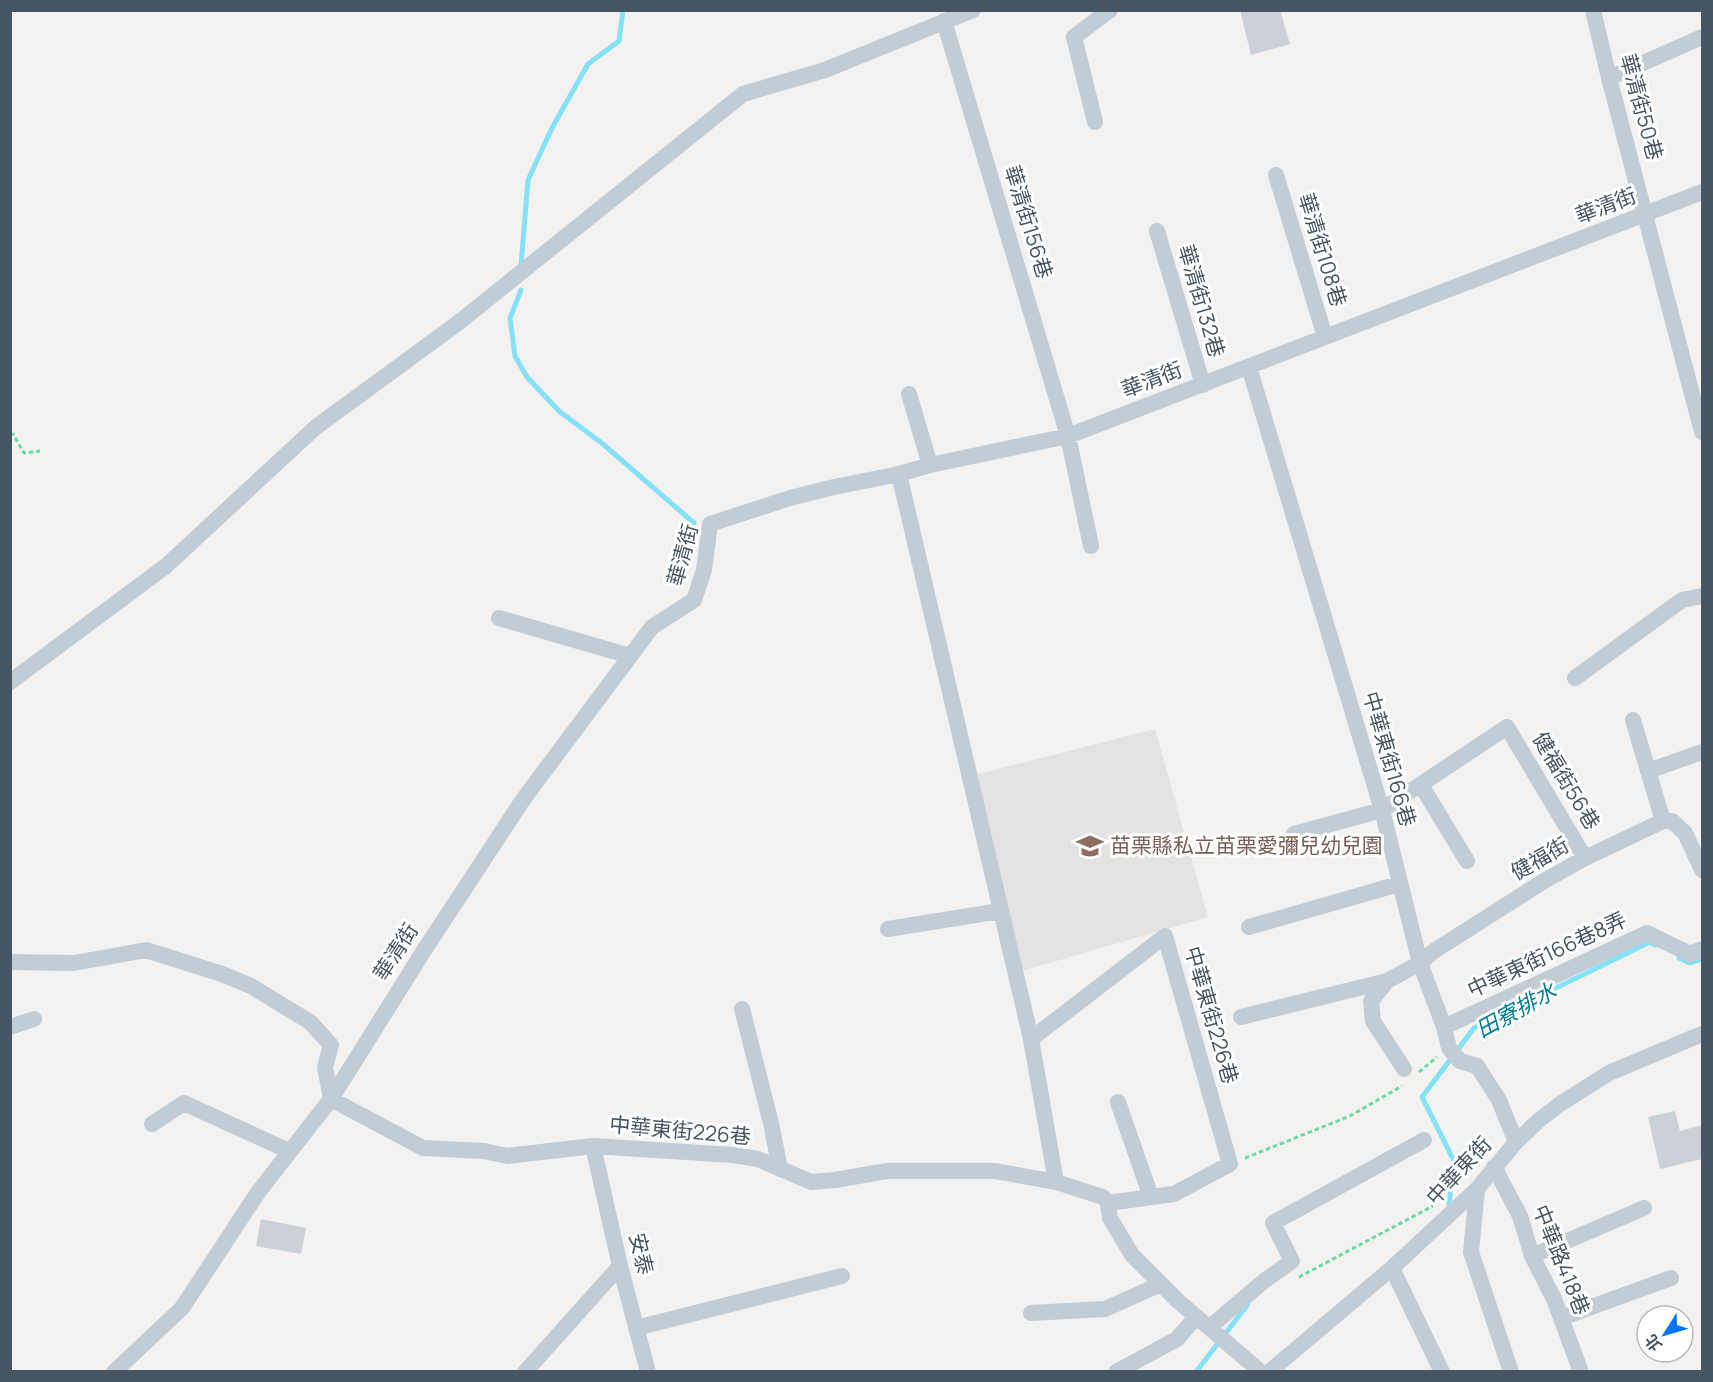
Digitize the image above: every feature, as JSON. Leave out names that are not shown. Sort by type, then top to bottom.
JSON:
[{"type":"street","points":[[10,682],[166,566],[316,427],[458,323],[743,94],[825,70],[973,10]]},
{"type":"street","points":[[1095,122],[1074,37],[1110,10]]},
{"type":"street","name":"華清街50巷","points":[[1593,10],[1702,432]]},
{"type":"street","name":"華清街156巷","points":[[944,21],[1068,436],[1091,546]]},
{"type":"street","points":[[1609,78],[1702,37]]},
{"type":"street","name":"華清街108巷","points":[[1276,175],[1325,338]]},
{"type":"street","name":"華清街","points":[[114,1371],[182,1308],[259,1191],[331,1099],[410,971],[522,801],[630,656],[652,627],[694,600],[704,570],[710,524],[790,498],[1068,436],[1702,192]]},
{"type":"street","name":"華清街132巷","points":[[1157,231],[1203,385]]},
{"type":"street","name":"中華東街166巷","points":[[1249,367],[1382,810],[1420,963],[1444,1027],[1449,1048],[1460,1061],[1477,1065],[1499,1100],[1516,1142]]},
{"type":"street","points":[[909,394],[930,465]]},
{"type":"street","points":[[899,474],[1031,1039],[1056,1182]]},
{"type":"street","points":[[1575,678],[1682,600],[1702,596]]},
{"type":"street","points":[[499,618],[630,656]]},
{"type":"street","points":[[1633,720],[1663,821],[1672,821],[1685,834],[1702,870]]},
{"type":"street","name":"健福街56巷","points":[[1421,785],[1507,727],[1585,858]]},
{"type":"street","points":[[1648,771],[1702,752]]},
{"type":"street","points":[[1294,834],[1382,810],[1421,785],[1467,861]]},
{"type":"street","name":"健福街","points":[[1241,1017],[1388,981],[1420,963],[1434,951],[1544,881],[1585,858],[1663,821]]},
{"type":"street","points":[[1249,927],[1399,884]]},
{"type":"street","points":[[888,929],[1000,911]]},
{"type":"street","name":"中華東街166巷8弄","points":[[1444,1027],[1647,933],[1690,954],[1702,949]]},
{"type":"street","name":"中華東街226巷","points":[[1031,1039],[1165,936],[1230,1164]]},
{"type":"street","points":[[10,962],[74,963],[146,951],[222,974],[250,986],[310,1022],[331,1045],[325,1067],[331,1099]]},
{"type":"street","name":"健福街","points":[[1388,981],[1371,1001],[1372,1021],[1408,1076]]},
{"type":"street","points":[[742,1009],[780,1169]]},
{"type":"street","points":[[10,1027],[34,1019]]},
{"type":"street","name":"中華東街","points":[[1269,1371],[1392,1268],[1477,1190],[1516,1142],[1552,1110],[1601,1077],[1641,1058],[1702,1034]]},
{"type":"street","name":"中華東街226巷","points":[[331,1099],[423,1148],[484,1151],[507,1156],[593,1146],[733,1155],[758,1159],[811,1182],[836,1180],[886,1170],[995,1171],[1056,1182],[1103,1197],[1108,1203]]},
{"type":"street","points":[[1118,1102],[1151,1197]]},
{"type":"street","points":[[152,1124],[184,1103],[290,1151]]},
{"type":"street","points":[[1116,1371],[1207,1325],[1292,1261],[1273,1223],[1424,1140]]},
{"type":"street","name":"安泰","points":[[593,1146],[620,1266],[648,1371]]},
{"type":"street","points":[[1230,1164],[1174,1194],[1108,1203],[1110,1218],[1132,1255],[1161,1284],[1261,1371]]},
{"type":"street","name":"中華路418巷","points":[[1494,1167],[1520,1216],[1532,1256],[1561,1318],[1581,1371]]},
{"type":"street","points":[[1477,1190],[1471,1251],[1511,1371]]},
{"type":"street","points":[[1532,1256],[1644,1208]]},
{"type":"street","points":[[525,1371],[620,1266]]},
{"type":"street","points":[[1392,1268],[1442,1371]]},
{"type":"street","points":[[636,1328],[842,1276]]},
{"type":"street","points":[[1561,1318],[1671,1278]]},
{"type":"street","points":[[1031,1313],[1105,1309],[1161,1284]]},
{"type":"path","points":[[10,435],[13,434],[24,453],[40,451]]},
{"type":"path","points":[[1230,1164],[1350,1116],[1397,1089],[1408,1076],[1449,1048]]},
{"type":"path","points":[[1292,1261],[1300,1278],[1435,1204]]},
{"type":"shaded area","name":"苗栗縣私立苗栗愛彌兒幼兒園","points":[[1155,729],[1208,917],[1022,971],[974,775]]},
{"type":"building","points":[[1240,10],[1280,10],[1290,44],[1251,55]]},
{"type":"building","points":[[1675,1111],[1680,1131],[1702,1125],[1702,1159],[1660,1169],[1648,1117]]},
{"type":"building","points":[[261,1219],[306,1228],[301,1254],[256,1246]]},
{"type":"waterway","points":[[521,266],[528,180],[552,128],[588,64],[619,41],[623,10]]},
{"type":"waterway","points":[[521,290],[510,318],[515,356],[527,377],[559,411],[603,444],[694,523]]},
{"type":"waterway","name":"田寮排水","points":[[1449,1204],[1454,1161],[1422,1097],[1474,1028],[1650,942],[1655,945]]},
{"type":"waterway","name":"田寮排水","points":[[1679,958],[1690,963],[1702,959]]},
{"type":"waterway","name":"田寮排水","points":[[1196,1372],[1248,1304]]},
{"type":"place","name":"苗栗縣私立苗栗愛彌兒幼兒園","points":[[1090,846]]}]
